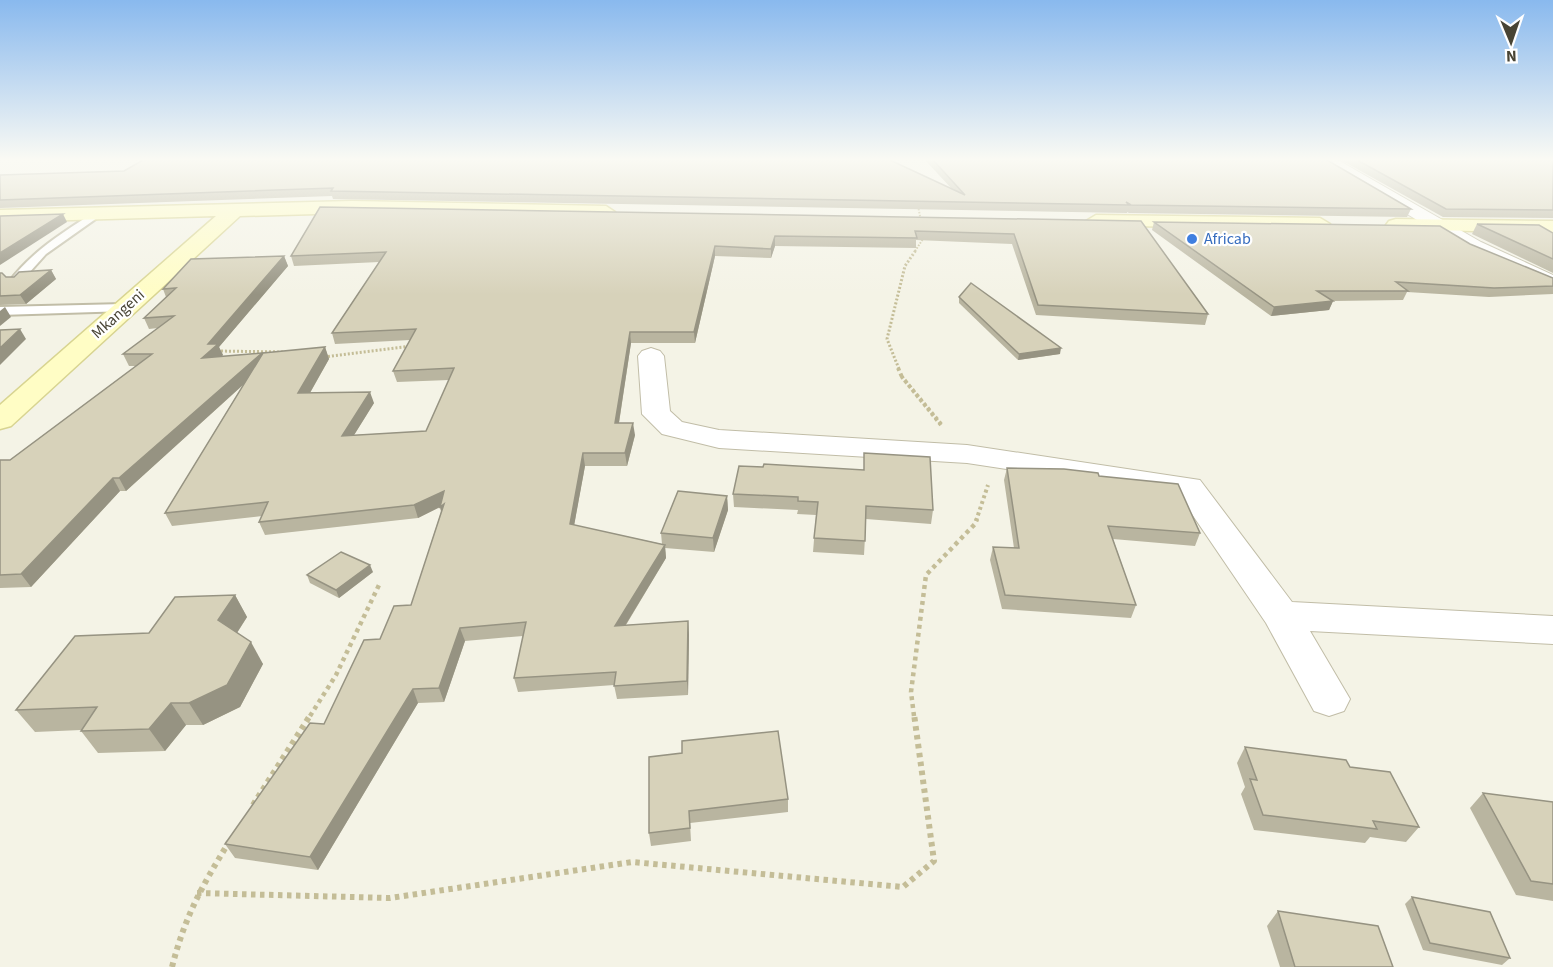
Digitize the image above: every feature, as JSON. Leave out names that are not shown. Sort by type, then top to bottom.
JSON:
[{"type":"main road","points":[[0,216],[237,208],[363,207],[622,213]]},
{"type":"main road","name":"Mkangeni","points":[[0,420],[237,208]]},
{"type":"main road","points":[[1078,221],[1335,224]]},
{"type":"main road","points":[[1382,225],[1553,227]]},
{"type":"street","points":[[1405,205],[1474,246],[1553,283]]},
{"type":"street","points":[[651,356],[656,414],[672,428],[719,439],[785,445],[963,450],[1189,487],[1281,615],[1329,699]]},
{"type":"street","points":[[1281,615],[1370,622],[1553,630]]},
{"type":"lane","points":[[15,282],[24,268],[49,247],[99,213]]},
{"type":"lane","points":[[0,311],[124,308]]},
{"type":"path","points":[[918,205],[918,219],[924,224]]},
{"type":"path","points":[[196,893],[390,898],[632,862],[903,887],[934,861],[911,692],[926,575],[975,524],[990,478],[963,450],[902,377],[887,339],[905,266],[923,239]]},
{"type":"path","points":[[321,357],[421,346]]},
{"type":"path","points":[[212,351],[281,351],[291,355]]},
{"type":"path","points":[[247,814],[336,675],[379,585]]},
{"type":"path","points":[[172,967],[181,932],[196,893],[235,834]]},
{"type":"building","points":[[1140,205],[1404,205],[1411,209]]},
{"type":"building","points":[[1439,205],[1553,205],[1553,210],[1446,209]]},
{"type":"building","points":[[320,207],[1141,221],[1208,314],[1038,305],[1014,234],[915,231],[917,238],[775,236],[771,249],[715,246],[694,332],[630,332],[615,423],[633,423],[625,453],[583,453],[570,524],[665,545],[615,626],[688,621],[687,681],[614,686],[616,672],[514,678],[526,622],[460,628],[439,688],[413,689],[310,857],[225,844],[310,723],[324,724],[364,640],[380,639],[394,606],[411,605],[444,504],[440,507],[444,491],[414,505],[259,522],[268,502],[165,513],[263,353],[325,347],[298,393],[370,392],[342,436],[426,431],[454,368],[393,371],[416,329],[332,333],[386,252],[291,256]]},
{"type":"building","points":[[63,214],[0,253],[0,216]]},
{"type":"building","points":[[1154,222],[1440,226],[1470,244],[1553,278],[1553,286],[1494,288],[1396,282],[1408,291],[1317,291],[1333,301],[1274,307]]},
{"type":"building","points":[[1477,224],[1539,225],[1553,233],[1553,259]]},
{"type":"building","points":[[284,256],[208,344],[218,344],[202,358],[262,353],[119,478],[113,478],[21,574],[0,575],[0,460],[10,460],[152,354],[123,354],[174,316],[144,318],[176,288],[163,289],[191,259]]},
{"type":"building","points":[[51,270],[20,295],[0,296],[0,273],[6,277],[14,277],[19,272]]},
{"type":"building","points":[[971,283],[1061,348],[1019,354],[959,297]]},
{"type":"building","points":[[20,329],[0,348],[0,330]]},
{"type":"building","points":[[864,453],[930,457],[933,510],[866,506],[865,541],[814,538],[818,502],[798,501],[798,497],[733,494],[739,466],[763,467],[764,464],[864,470]]},
{"type":"building","points":[[1007,468],[1064,469],[1098,473],[1099,476],[1178,484],[1200,533],[1108,526],[1136,605],[1005,595],[993,547],[1019,548]]},
{"type":"building","points":[[678,491],[727,496],[713,538],[661,533]]},
{"type":"building","points":[[341,552],[370,565],[336,590],[307,575]]},
{"type":"building","points":[[235,595],[218,620],[251,642],[227,685],[189,703],[171,703],[149,729],[81,731],[97,707],[16,710],[75,636],[149,633],[175,597]]},
{"type":"building","points":[[778,731],[788,799],[689,811],[690,828],[649,833],[649,757],[682,753],[682,741]]},
{"type":"building","points":[[1245,747],[1346,760],[1350,767],[1390,772],[1419,827],[1373,821],[1377,829],[1263,815],[1250,779],[1257,780]]},
{"type":"building","points":[[1483,793],[1553,802],[1553,884],[1531,881]]},
{"type":"building","points":[[1412,897],[1490,912],[1510,958],[1430,943]]},
{"type":"building","points":[[1278,911],[1378,926],[1393,967],[1295,967]]},
{"type":"place","name":"Africab","points":[[1192,239]]}]
